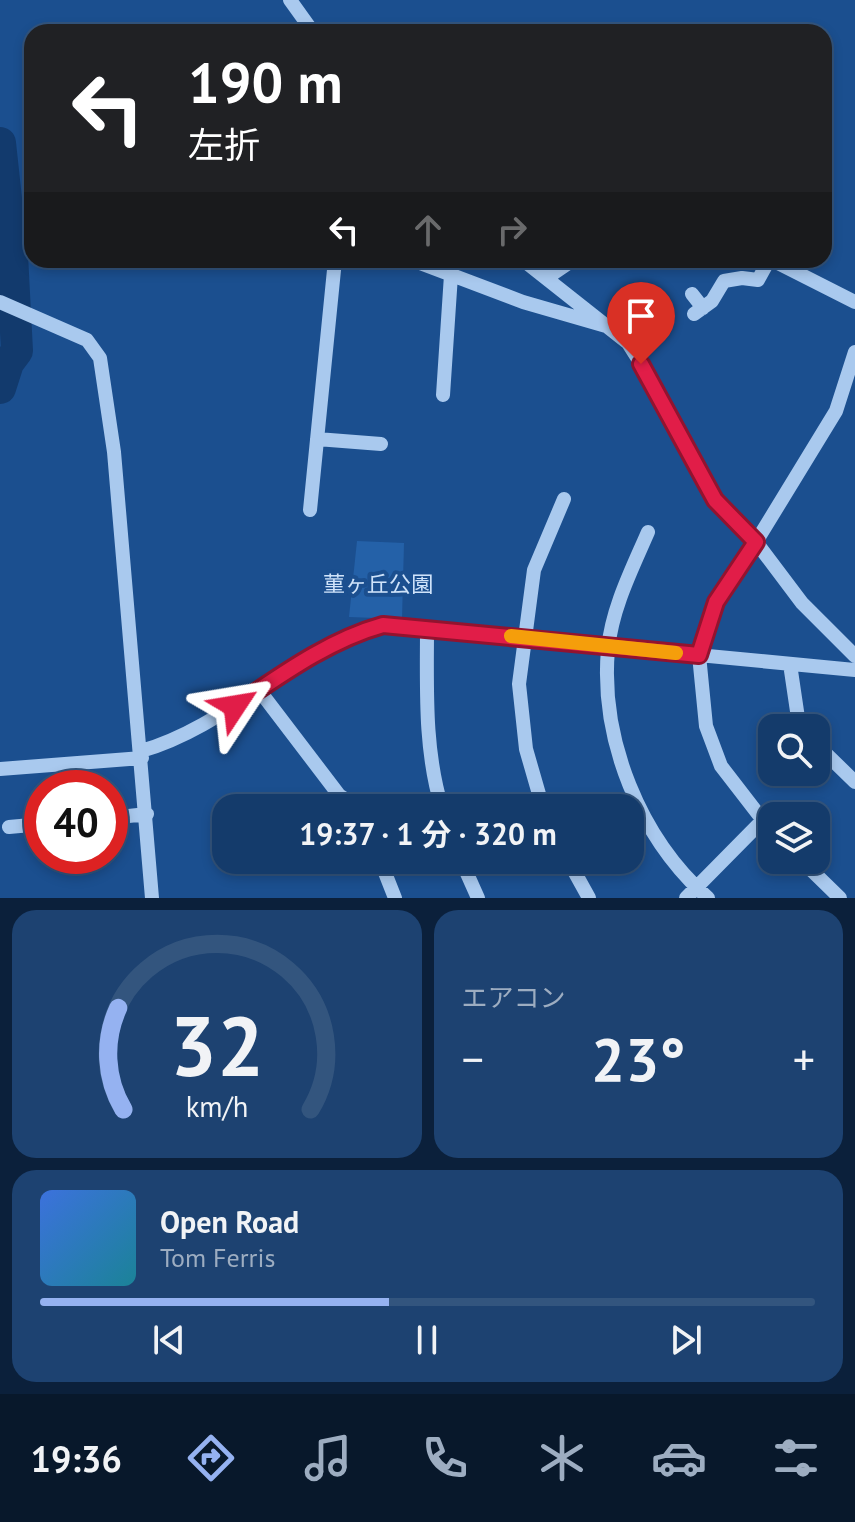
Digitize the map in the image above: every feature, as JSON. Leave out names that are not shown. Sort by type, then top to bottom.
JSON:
[{"type":"street","points":[[290,0],[307,24]]},
{"type":"street","points":[[310,510],[334,268]]},
{"type":"street","points":[[433,268],[523,302],[610,327]]},
{"type":"street","points":[[535,268],[628,343],[654,384],[715,500],[756,542],[802,603],[855,656]]},
{"type":"street","points":[[548,277],[561,268]]},
{"type":"street","points":[[692,294],[698,311],[712,301],[724,281],[742,278],[758,280],[765,268]]},
{"type":"street","points":[[786,268],[855,302]]},
{"type":"street","points":[[443,395],[451,275]]},
{"type":"street","points":[[0,302],[87,340],[100,358],[107,390],[132,688],[147,814],[152,898]]},
{"type":"street","points":[[758,814],[721,766],[706,726],[699,655],[716,602],[836,411],[855,352]]},
{"type":"street","points":[[317,439],[381,444]]},
{"type":"street","points":[[539,794],[526,749],[519,684],[534,570],[564,499]]},
{"type":"street","points":[[648,532],[624,586],[608,647],[608,682],[620,761],[659,841],[691,893],[708,898]]},
{"type":"street","points":[[0,769],[141,754],[176,741],[359,632],[383,625],[855,670]]},
{"type":"street","points":[[427,627],[428,718],[440,794]]},
{"type":"street","points":[[790,664],[797,714]]},
{"type":"street","points":[[259,690],[338,794]]},
{"type":"street","points":[[830,758],[855,782]]},
{"type":"street","points":[[128,816],[147,814]]},
{"type":"street","points":[[9,827],[24,826]]},
{"type":"street","points":[[691,893],[758,834]]},
{"type":"street","points":[[386,874],[395,898]]},
{"type":"street","points":[[467,874],[478,898]]},
{"type":"street","points":[[576,874],[589,898]]},
{"type":"street","points":[[815,874],[840,898]]},
{"type":"green space","name":"菫ヶ丘公園","points":[[357,541],[404,543],[402,619],[349,617]]},
{"type":"waterway","points":[[0,143],[12,255],[17,351],[8,363],[0,388]]},
{"type":"slow traffic","points":[[511,636],[676,653]]},
{"type":"route","points":[[235,706],[298,665],[359,632],[383,625],[699,655],[716,602],[727,581],[756,542],[715,500],[641,364]]}]
